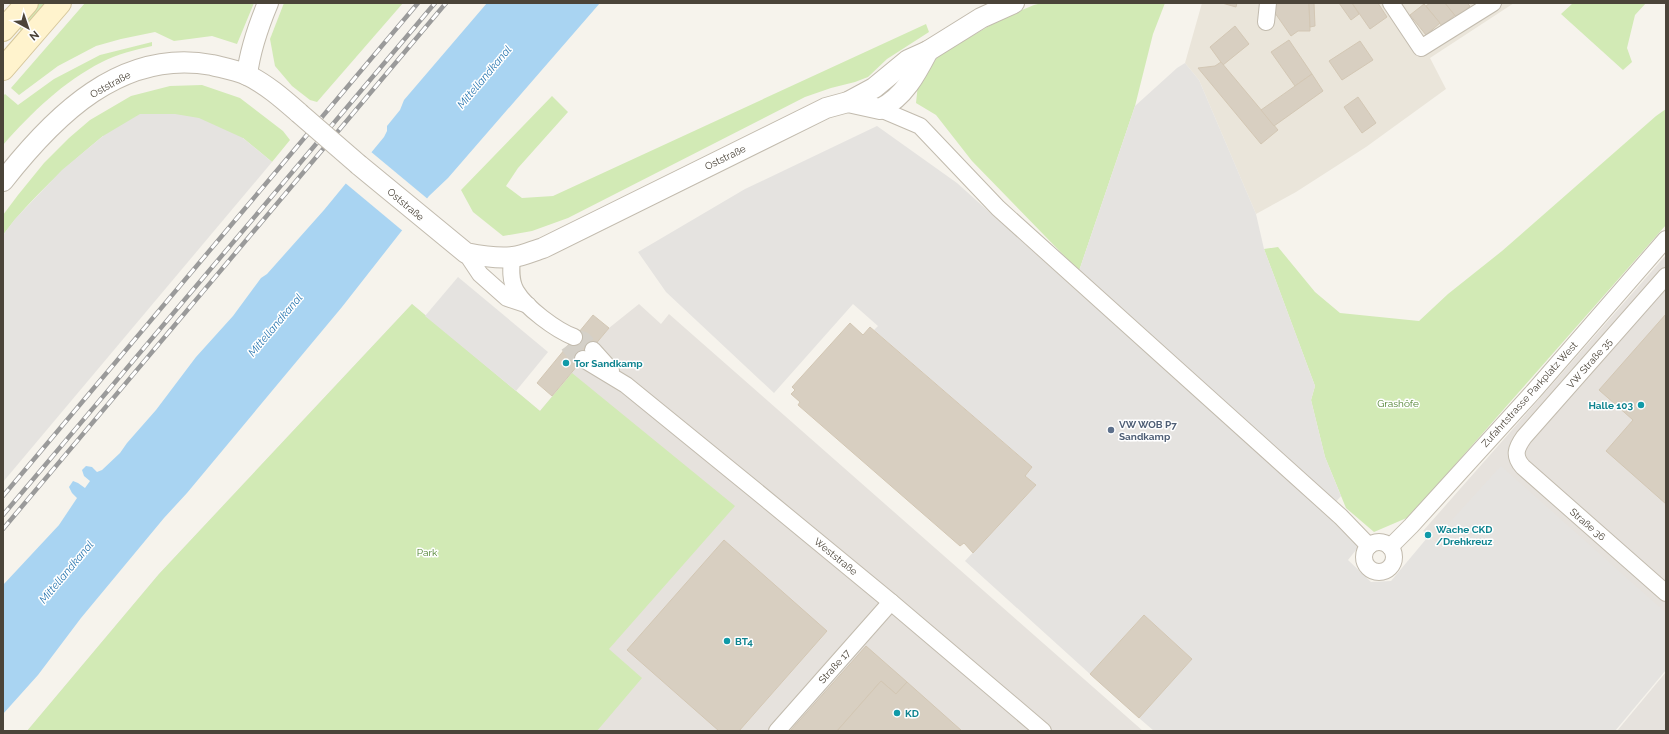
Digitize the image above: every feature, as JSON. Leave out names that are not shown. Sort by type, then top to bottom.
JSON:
[{"type":"main road","points":[[3,30],[27,3]]},
{"type":"main road","points":[[3,69],[60,3]]},
{"type":"street","points":[[247,75],[253,42],[268,3]]},
{"type":"street","points":[[848,102],[874,88],[908,60],[928,51],[981,18],[1014,3]]},
{"type":"street","points":[[1266,22],[1268,3]]},
{"type":"street","points":[[1391,3],[1421,48],[1493,3]]},
{"type":"street","points":[[880,109],[890,104],[902,93],[917,72],[928,51]]},
{"type":"street","name":"Oststraße","points":[[3,181],[27,151],[54,123],[76,103],[110,82],[135,70],[168,62],[198,63],[228,69],[247,75],[265,86],[466,253],[488,257],[512,257],[543,248],[826,108],[848,102]]},
{"type":"street","points":[[848,102],[880,109],[920,126],[998,208],[1341,517],[1369,546]]},
{"type":"street","name":"Zufahrtstrasse Parkplatz West","points":[[1390,547],[1411,526],[1532,392],[1666,239]]},
{"type":"street","points":[[466,253],[480,274],[507,298],[529,306]]},
{"type":"street","points":[[512,257],[511,276],[516,291],[529,306],[568,338]]},
{"type":"street","name":"VW Straße 35","points":[[1516,452],[1516,448],[1524,437],[1666,276]]},
{"type":"street","name":"Weststraße","points":[[588,355],[891,602],[1043,731]]},
{"type":"street","name":"Straße 36","points":[[1516,452],[1522,467],[1666,593]]},
{"type":"street","points":[[1382,542],[1390,547],[1393,555],[1392,563],[1386,570],[1378,572],[1370,569],[1365,562],[1364,554],[1369,546],[1382,542]]},
{"type":"street","name":"Straße 17","points":[[777,731],[891,602]]},
{"type":"shaded area","points":[[1202,3],[1514,3],[1430,58],[1446,89],[1366,147],[1296,192],[1256,214],[1199,80],[1185,63]]},
{"type":"shaded area","points":[[1185,63],[1199,80],[1256,214],[1264,249],[1315,386],[1311,400],[1325,457],[1341,496],[1334,504],[1079,271],[1135,106],[1177,68]]},
{"type":"shaded area","points":[[140,114],[175,114],[199,118],[243,138],[272,162],[3,482],[3,235],[15,219],[62,170],[103,136]]},
{"type":"shaded area","name":"VW WOB P7 Sandkamp","points":[[877,126],[957,183],[1360,545],[1348,560],[1371,582],[1391,581],[1427,538],[1429,540],[1430,538],[1442,548],[1449,540],[1441,532],[1501,466],[1666,613],[1666,670],[1615,731],[1154,731],[1139,718],[1192,659],[1144,615],[1090,674],[965,561],[1036,485],[1025,476],[1032,467],[874,330],[878,326],[853,304],[774,393],[666,292],[638,252],[745,189]]},
{"type":"shaded area","points":[[1666,255],[1666,614],[1441,532],[1449,540],[1442,548],[1430,538],[1433,535],[1427,530],[1425,532],[1423,531]]},
{"type":"shaded area","points":[[458,277],[548,352],[516,391],[425,316]]},
{"type":"shaded area","name":"Park","points":[[412,304],[540,411],[609,328],[639,304],[661,324],[669,314],[1143,731],[27,731],[159,574]]},
{"type":"shaded area","points":[[1666,672],[1666,731],[1617,731]]},
{"type":"green space","points":[[38,3],[49,3],[23,32],[17,27]]},
{"type":"green space","points":[[85,3],[254,3],[237,44],[212,36],[174,41],[155,32],[121,39],[96,46],[58,66],[19,95],[11,88]]},
{"type":"green space","points":[[284,3],[403,3],[317,102],[310,100],[292,86],[275,66],[270,39]]},
{"type":"green space","points":[[1042,3],[1165,3],[1153,34],[1135,106],[1079,271],[972,161],[936,115],[916,103],[918,84],[939,55],[1003,18]]},
{"type":"green space","points":[[1573,3],[1646,3],[1635,15],[1627,48],[1632,62],[1623,70],[1561,14]]},
{"type":"green space","points":[[926,24],[929,32],[887,59],[868,77],[805,97],[568,218],[532,231],[503,236],[473,212],[461,190],[552,96],[568,112],[518,168],[506,186],[522,198],[553,196]]},
{"type":"green space","points":[[152,42],[152,46],[126,52],[108,59],[74,79],[61,88],[25,121],[3,145],[3,96],[5,94],[18,105],[54,79],[100,55]]},
{"type":"green space","points":[[202,85],[240,98],[283,131],[290,140],[272,162],[243,138],[103,136],[63,170],[37,195],[3,235],[3,215],[18,195],[44,163],[90,120],[131,96],[170,86]]},
{"type":"green space","name":"Grashöfe","points":[[1666,109],[1666,225],[1409,517],[1374,532],[1346,508],[1325,457],[1311,400],[1315,386],[1264,249],[1278,247],[1315,292],[1340,313],[1419,321],[1448,294],[1502,251],[1656,116]]},
{"type":"green space","name":"Park","points":[[412,304],[540,411],[572,373],[735,506],[609,649],[642,678],[597,731],[27,731],[159,574]]},
{"type":"water","name":"Mittellandkanal","points":[[487,3],[600,3],[448,178],[429,196],[342,307],[81,618],[38,675],[3,714],[3,585],[59,525],[77,498],[69,487],[73,481],[85,488],[90,481],[84,476],[82,470],[86,466],[92,467],[97,472],[102,470],[120,453],[156,410],[196,357],[233,316],[261,278],[267,274],[324,210],[384,137],[387,131],[387,126],[400,110],[404,100]]},
{"type":"pier","points":[[370,151],[429,200],[404,232],[344,182]]},
{"type":"building","points":[[1222,3],[1237,3],[1236,7]]},
{"type":"building","points":[[1275,3],[1309,3],[1310,31],[1298,31],[1291,36],[1275,13]]},
{"type":"building","points":[[1309,3],[1314,3],[1315,26],[1310,27]]},
{"type":"building","points":[[1339,3],[1352,3],[1359,14],[1351,20]]},
{"type":"building","points":[[1352,3],[1378,3],[1387,17],[1370,29]]},
{"type":"building","points":[[1430,3],[1445,3],[1455,15],[1442,26],[1426,6]]},
{"type":"building","points":[[1445,3],[1467,3],[1470,6],[1457,18]]},
{"type":"building","points":[[1424,4],[1440,23],[1426,35],[1410,15]]},
{"type":"building","points":[[1235,26],[1249,44],[1223,65],[1210,47]]},
{"type":"building","points":[[1289,40],[1312,74],[1295,86],[1271,52]]},
{"type":"building","points":[[1360,41],[1373,60],[1342,80],[1329,61]]},
{"type":"building","points":[[1221,62],[1278,130],[1261,144],[1198,68],[1215,66]]},
{"type":"building","points":[[1312,74],[1323,91],[1274,126],[1261,110]]},
{"type":"building","points":[[1358,97],[1376,123],[1362,133],[1344,107]]},
{"type":"building","name":"Halle 103","points":[[1666,314],[1666,504],[1606,451],[1633,420],[1599,390]]},
{"type":"building","name":"Tor Sandkamp","points":[[593,315],[609,328],[552,396],[537,383]]},
{"type":"building","points":[[850,323],[863,335],[870,327],[1032,467],[1025,476],[1036,485],[973,553],[964,543],[960,546],[798,405],[800,402],[791,394],[795,390],[792,387]]},
{"type":"building","name":"Wache CKD /Drehkreuz","points":[[1428,531],[1431,532],[1431,538],[1428,539],[1425,538],[1424,535],[1425,532]]},
{"type":"building","name":"BT4","points":[[724,540],[827,631],[739,731],[719,731],[627,650]]},
{"type":"building","points":[[1144,615],[1192,659],[1139,718],[1090,674]]},
{"type":"building","points":[[866,646],[907,682],[896,694],[881,681],[837,731],[790,731]]},
{"type":"building","name":"KD","points":[[881,681],[896,694],[907,682],[962,731],[837,731]]},
{"type":"tunnel","points":[[574,337],[584,340],[593,350]]},
{"type":"tunnel","points":[[568,345],[574,353],[583,359]]},
{"type":"railway","points":[[3,496],[418,3]]},
{"type":"railway","points":[[3,515],[435,3]]},
{"type":"railway","points":[[3,529],[446,3]]},
{"type":"place","name":"Tor Sandkamp","points":[[566,363]]},
{"type":"place","name":"Halle 103","points":[[1641,405]]},
{"type":"place","name":"VW WOB P7 Sandkamp","points":[[1111,430]]},
{"type":"place","name":"Wache CKD /Drehkreuz","points":[[1428,535]]},
{"type":"place","name":"BT4","points":[[727,641]]},
{"type":"place","name":"KD","points":[[897,713]]}]
